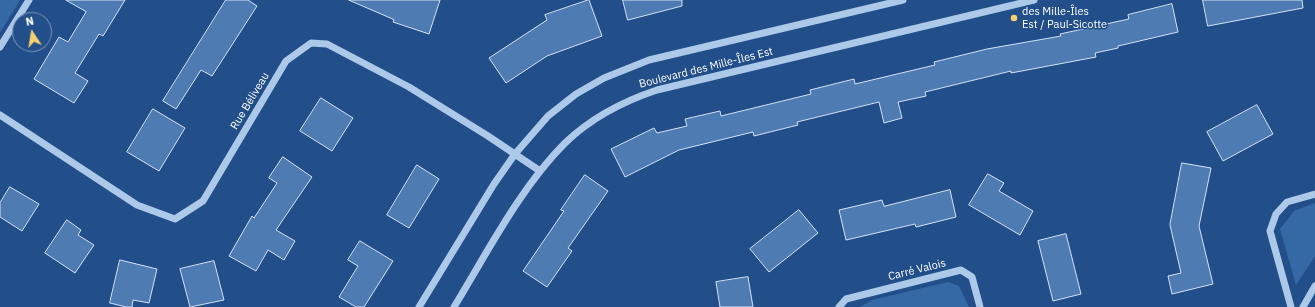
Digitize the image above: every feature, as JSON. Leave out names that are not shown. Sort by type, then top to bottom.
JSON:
[{"type":"street","points":[[0,46],[29,0]]},
{"type":"street","name":"Boulevard des Mille-Îles Est","points":[[419,307],[514,154],[535,129],[562,104],[618,71],[666,56],[903,0]]},
{"type":"street","name":"Boulevard des Mille-Îles Est","points":[[454,307],[540,171],[566,142],[610,110],[640,96],[688,82],[1034,0]]},
{"type":"street","name":"Rue Béliveau","points":[[0,115],[137,205],[175,219],[203,201],[286,61],[311,43],[327,44],[409,87],[540,171]]},
{"type":"street","points":[[1291,307],[1270,231],[1276,214],[1287,202],[1315,194]]},
{"type":"street","name":"Carré Valois","points":[[839,307],[846,299],[961,270],[972,277],[980,307]]},
{"type":"street","points":[[1303,307],[1315,286]]},
{"type":"shaded area","points":[[0,0],[20,0],[12,12],[0,33]]},
{"type":"shaded area","points":[[1315,203],[1315,256],[1296,285],[1280,229],[1294,211]]},
{"type":"shaded area","points":[[948,282],[959,286],[969,307],[860,307],[872,300]]},
{"type":"building","points":[[66,0],[125,0],[103,36],[99,34],[75,73],[88,81],[74,103],[34,79],[50,52],[52,52],[52,49],[59,37],[68,42],[86,12]]},
{"type":"building","points":[[226,0],[248,0],[257,6],[212,76],[201,70],[176,109],[163,101]]},
{"type":"building","points":[[349,0],[440,0],[429,34],[393,22],[394,20]]},
{"type":"building","points":[[589,0],[602,36],[547,56],[506,83],[489,58],[547,20],[545,15]]},
{"type":"building","points":[[623,0],[682,0],[682,6],[628,20]]},
{"type":"building","points":[[1203,0],[1302,0],[1303,8],[1208,26]]},
{"type":"building","points":[[1172,4],[1178,32],[1095,53],[1096,57],[1011,73],[1011,71],[925,92],[926,96],[898,102],[902,118],[884,123],[879,102],[797,122],[798,125],[754,136],[753,132],[679,150],[625,177],[611,149],[654,128],[657,133],[687,126],[685,119],[720,111],[721,116],[811,94],[810,90],[854,79],[855,84],[935,65],[934,62],[987,49],[1061,36],[1060,34],[1129,19],[1128,15]]},
{"type":"building","points":[[321,98],[353,118],[332,151],[300,131]]},
{"type":"building","points":[[1257,105],[1273,134],[1223,161],[1207,132]]},
{"type":"building","points":[[153,109],[185,128],[159,171],[127,152]]},
{"type":"building","points":[[283,157],[312,177],[276,230],[295,241],[284,260],[268,250],[256,271],[229,256],[252,216],[254,218],[277,183],[269,178]]},
{"type":"building","points":[[1182,163],[1211,168],[1199,226],[1213,284],[1172,294],[1168,276],[1181,273],[1170,225]]},
{"type":"building","points":[[417,165],[439,179],[409,228],[387,215]]},
{"type":"building","points":[[988,174],[1004,183],[999,191],[1033,211],[1020,235],[969,205]]},
{"type":"building","points":[[585,175],[608,191],[568,248],[572,251],[547,287],[523,271],[564,211],[561,210]]},
{"type":"building","points":[[10,187],[39,204],[22,231],[0,217],[0,203]]},
{"type":"building","points":[[950,190],[956,217],[916,227],[915,224],[846,240],[839,210],[882,200],[884,206]]},
{"type":"building","points":[[799,210],[818,233],[769,272],[750,249]]},
{"type":"building","points":[[67,220],[81,230],[78,235],[94,245],[75,273],[45,253]]},
{"type":"building","points":[[1066,234],[1081,294],[1053,301],[1038,241]]},
{"type":"building","points":[[360,241],[393,261],[364,307],[356,307],[339,297],[358,266],[348,260]]},
{"type":"building","points":[[120,260],[157,269],[149,303],[133,300],[132,307],[126,307],[110,303]]},
{"type":"building","points":[[214,261],[224,300],[190,307],[180,269]]},
{"type":"building","points":[[748,277],[753,307],[720,307],[716,282]]},
{"type":"place","name":"des Mille-Îles Est / Paul-Sicotte","points":[[1014,18]]}]
